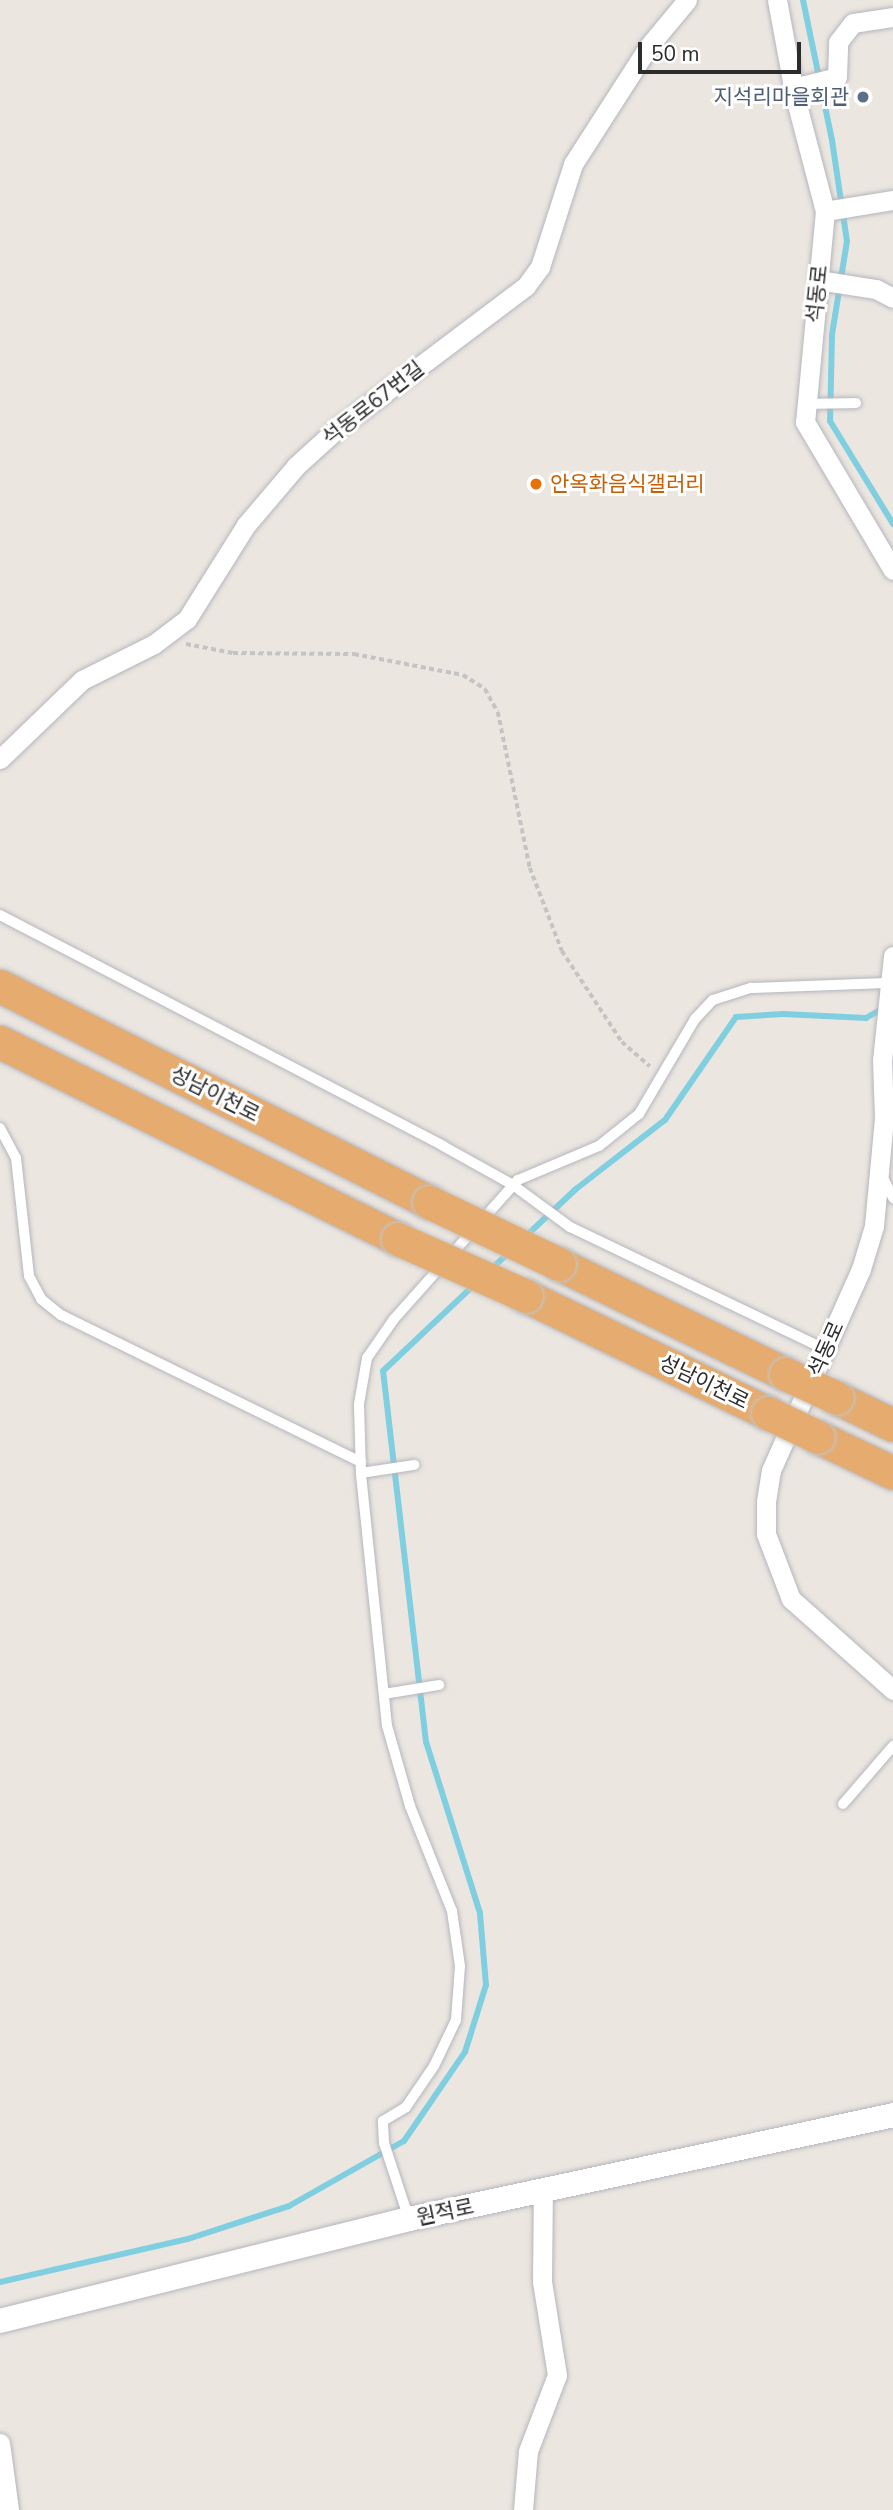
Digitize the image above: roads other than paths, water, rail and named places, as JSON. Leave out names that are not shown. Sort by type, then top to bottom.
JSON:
[{"type":"highway","name":"성남이천로","points":[[0,986],[429,1202],[893,1425]]},
{"type":"highway","name":"성남이천로","points":[[0,1042],[398,1239],[526,1296],[893,1474]]},
{"type":"street","name":"석동로67번길","points":[[0,759],[82,680],[168,633],[201,601],[246,525],[296,466],[339,427],[526,286],[540,267],[573,164],[648,47],[687,0]]},
{"type":"street","name":"석동로","points":[[777,0],[830,210],[812,404],[805,422],[812,440],[893,570]]},
{"type":"street","points":[[799,87],[837,77],[838,42],[853,23],[891,19]]},
{"type":"street","points":[[830,210],[893,200]]},
{"type":"street","points":[[822,281],[876,289],[893,298]]},
{"type":"street","name":"석동로","points":[[893,956],[887,986],[885,1022],[888,1053],[880,1172],[868,1247],[771,1470],[766,1534],[792,1600],[893,1690]]},
{"type":"street","name":"원적로","points":[[0,2320],[409,2219],[893,2115]]},
{"type":"street","points":[[523,2510],[528,2451],[557,2375],[542,2281],[543,2190]]},
{"type":"street","points":[[0,2444],[9,2510]]},
{"type":"lane","points":[[812,404],[856,404]]},
{"type":"lane","points":[[0,915],[513,1185],[570,1227],[825,1349]]},
{"type":"lane","points":[[409,2219],[399,2181],[384,2143],[383,2121],[406,2107],[434,2066],[456,2020],[460,1966],[452,1911],[410,1806],[387,1726],[389,1693],[361,1467],[359,1404],[367,1358],[394,1319],[513,1185],[599,1146],[639,1114],[695,1019],[713,1000],[735,990],[887,986]]},
{"type":"lane","points":[[0,1128],[16,1158],[29,1276],[41,1299],[61,1315],[361,1467],[374,1471],[408,1466]]},
{"type":"lane","points":[[880,1172],[893,1198]]},
{"type":"lane","points":[[389,1693],[435,1686]]},
{"type":"lane","points":[[844,1804],[893,1746]]},
{"type":"waterway","points":[[803,0],[832,140],[847,241],[832,335],[830,421],[893,524]]},
{"type":"waterway","points":[[525,1237],[576,1189],[665,1120],[736,1017],[783,1014],[866,1018],[883,1008]]},
{"type":"waterway","points":[[492,1268],[510,1252]]},
{"type":"waterway","points":[[0,2282],[188,2239],[289,2206],[404,2141],[465,2052],[486,1985],[480,1913],[426,1742],[383,1371],[474,1285]]},
{"type":"place","name":"지석리마을회관","points":[[863,97]]},
{"type":"place","name":"안옥화음식갤러리","points":[[536,484]]}]
